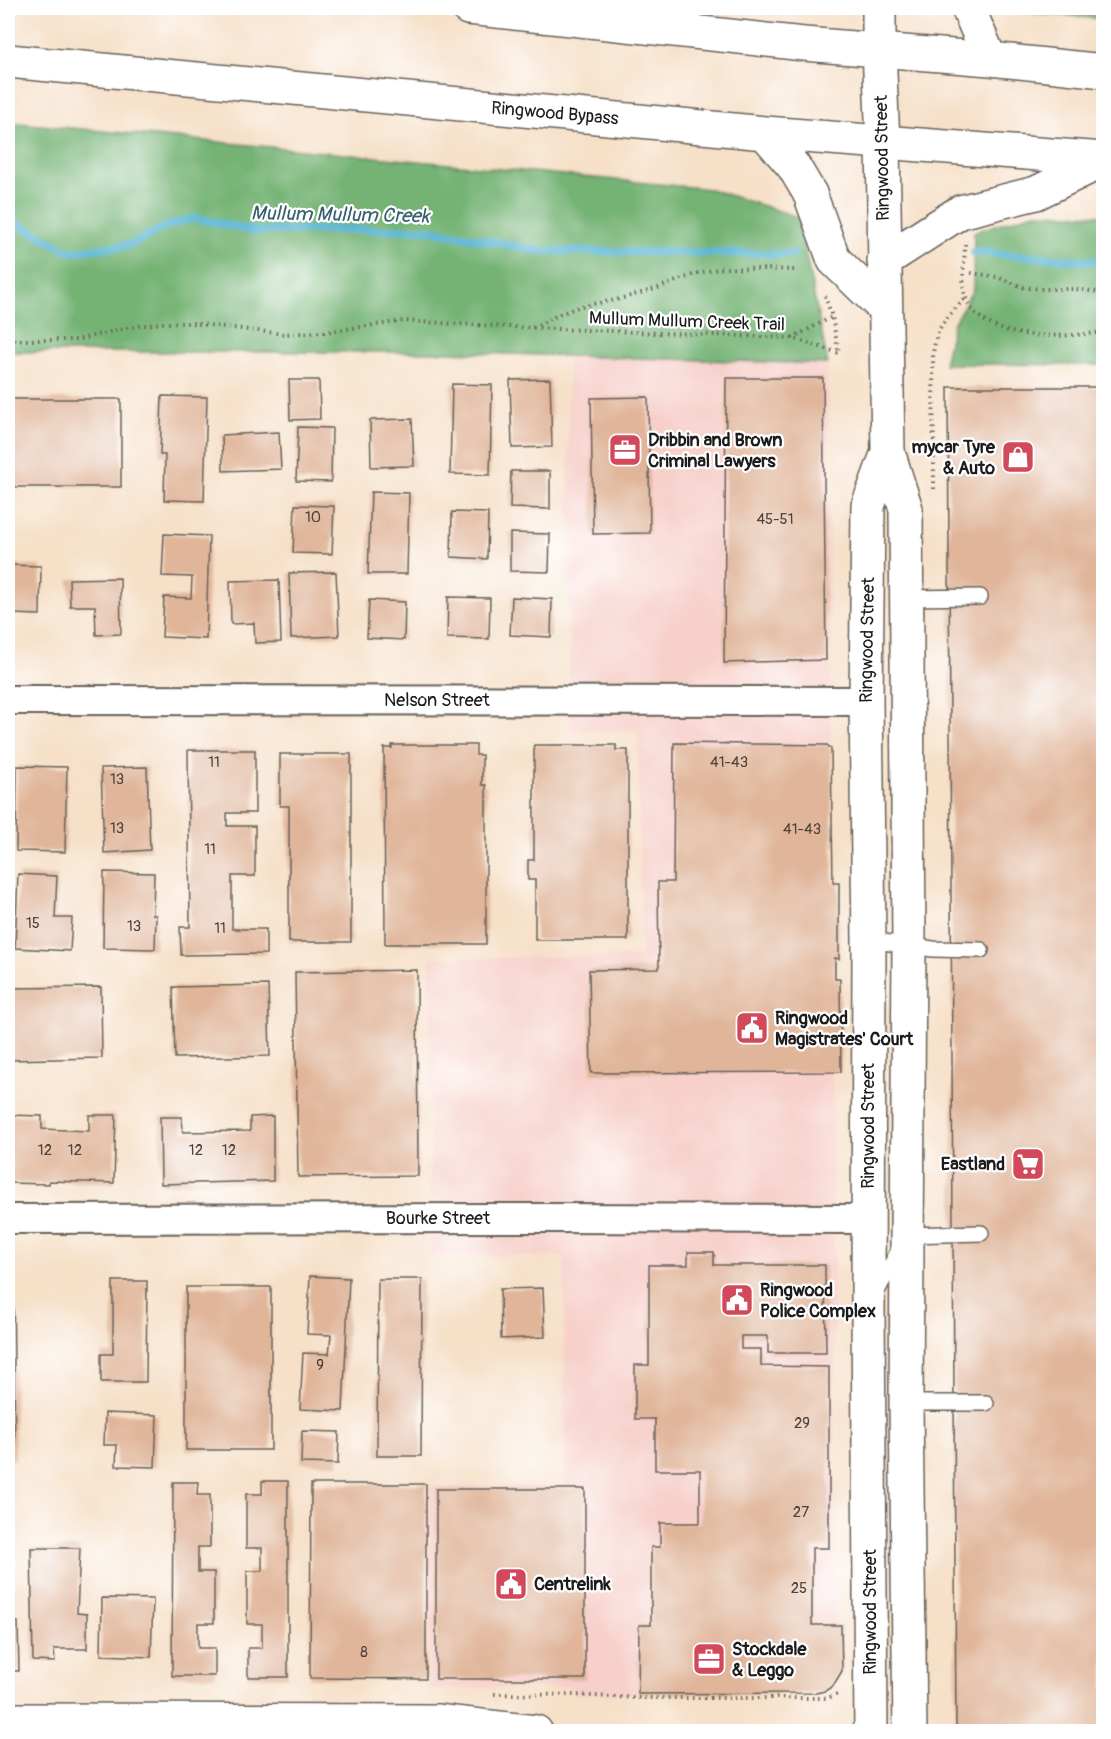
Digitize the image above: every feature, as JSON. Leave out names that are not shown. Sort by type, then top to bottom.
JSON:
[{"type":"main road","points":[[468,8],[819,45],[1104,71]]},
{"type":"main road","points":[[628,24],[697,8]]},
{"type":"main road","name":"Ringwood Street","points":[[879,8],[884,142],[888,452],[906,509],[909,945],[906,1403],[910,1731]]},
{"type":"main road","points":[[968,8],[990,59]]},
{"type":"main road","name":"Ringwood Bypass","points":[[8,61],[765,133],[1104,160]]},
{"type":"main road","points":[[765,133],[794,167],[810,194],[834,260],[885,309]]},
{"type":"main road","points":[[884,261],[960,212],[1036,193],[1104,160]]},
{"type":"main road","name":"Ringwood Street","points":[[870,1731],[869,940],[866,701],[868,506],[888,452]]},
{"type":"main road","points":[[8,1720],[189,1726],[435,1721],[536,1731]]},
{"type":"street","name":"Nelson Street","points":[[8,700],[866,701]]},
{"type":"street","name":"Bourke Street","points":[[8,1219],[868,1219]]},
{"type":"lane","points":[[907,598],[980,597]]},
{"type":"lane","points":[[869,940],[950,950],[981,950]]},
{"type":"lane","points":[[868,1308],[907,1235],[981,1233]]},
{"type":"lane","points":[[906,1403],[986,1403]]},
{"type":"path","points":[[960,212],[965,234],[964,286],[966,297],[983,320],[994,327],[1016,334],[1081,335],[1104,332]]},
{"type":"path","name":"Mullum Mullum Creek Trail","points":[[532,328],[580,306],[616,300],[698,273],[723,268],[796,270]]},
{"type":"path","points":[[971,273],[997,277],[1023,288],[1104,292]]},
{"type":"path","points":[[934,494],[933,354],[935,337],[945,321],[966,297]]},
{"type":"path","points":[[792,338],[832,317]]},
{"type":"path","name":"Mullum Mullum Creek Trail","points":[[8,340],[76,340],[131,327],[162,323],[192,322],[283,334],[324,332],[404,321],[792,338],[839,353]]},
{"type":"shaded area","points":[[568,356],[828,364],[836,1678],[823,1694],[576,1694],[569,1687],[429,1689],[429,1486],[565,1486],[564,1256],[430,1256],[430,958],[641,956],[638,730],[570,731]]},
{"type":"green space","points":[[1000,8],[1103,8],[1103,19],[1000,10]]},
{"type":"green space","points":[[8,122],[710,189],[798,217],[828,364],[445,352],[8,352]]},
{"type":"green space","points":[[1034,213],[1103,215],[1103,365],[944,364],[953,324],[973,290],[974,232]]},
{"type":"building","points":[[726,378],[823,378],[826,660],[724,663]]},
{"type":"building","points":[[550,379],[552,447],[512,448],[510,380]]},
{"type":"building","points":[[289,380],[319,380],[320,419],[290,420]]},
{"type":"building","points":[[452,384],[492,385],[490,475],[450,474]]},
{"type":"building","name":"Eastland","points":[[948,387],[1104,387],[1104,1732],[956,1732]]},
{"type":"building","points":[[162,396],[207,397],[204,501],[164,500],[165,455],[160,455]]},
{"type":"building","points":[[648,397],[650,533],[593,534],[591,398]]},
{"type":"building","points":[[8,399],[121,399],[121,487],[8,487]]},
{"type":"building","points":[[412,419],[414,466],[371,467],[370,420]]},
{"type":"building","points":[[298,427],[332,428],[331,482],[296,481]]},
{"type":"building","points":[[279,432],[281,469],[223,471],[222,435]]},
{"type":"building","points":[[511,471],[550,471],[550,509],[510,508]]},
{"type":"building","points":[[371,492],[409,493],[407,574],[368,574]]},
{"type":"building","points":[[295,505],[334,506],[332,554],[293,553]]},
{"type":"building","points":[[452,512],[488,513],[487,559],[451,557]]},
{"type":"building","points":[[510,533],[550,534],[549,572],[510,571]]},
{"type":"building","points":[[164,534],[209,536],[206,639],[162,637],[164,597],[191,598],[192,577],[162,576]]},
{"type":"building","points":[[8,565],[41,566],[40,615],[11,614],[11,630],[8,630]]},
{"type":"building","points":[[336,572],[339,636],[291,638],[289,573]]},
{"type":"building","points":[[120,578],[121,634],[96,635],[95,606],[70,606],[69,579]]},
{"type":"building","points":[[279,580],[281,642],[255,643],[254,623],[231,624],[230,581]]},
{"type":"building","points":[[448,597],[490,598],[489,639],[447,638]]},
{"type":"building","points":[[512,597],[552,599],[551,637],[510,635]]},
{"type":"building","points":[[369,600],[405,602],[404,640],[367,638]]},
{"type":"building","points":[[674,743],[827,745],[831,749],[833,883],[839,883],[839,959],[835,958],[835,979],[840,979],[841,1072],[591,1073],[589,970],[659,969],[658,882],[673,882]]},
{"type":"building","points":[[392,745],[476,745],[476,755],[482,755],[482,785],[486,785],[486,944],[385,944],[384,748],[392,748]]},
{"type":"building","points":[[534,745],[616,745],[616,750],[628,750],[628,940],[535,940],[535,880],[528,880],[528,860],[534,860]]},
{"type":"building","points":[[188,750],[255,750],[255,813],[227,813],[227,826],[255,826],[255,876],[232,876],[232,929],[266,929],[266,954],[181,955],[180,927],[190,927]]},
{"type":"building","points":[[280,754],[351,754],[351,942],[289,942],[289,806],[280,806]]},
{"type":"building","points":[[17,766],[67,767],[65,852],[16,851]]},
{"type":"building","points":[[147,767],[150,850],[104,853],[101,768]]},
{"type":"building","points":[[104,872],[154,873],[155,949],[103,948]]},
{"type":"building","points":[[18,874],[57,876],[55,918],[72,918],[70,951],[15,948]]},
{"type":"building","points":[[417,970],[418,1176],[298,1177],[295,972]]},
{"type":"building","points":[[268,985],[270,1056],[175,1058],[173,987]]},
{"type":"building","points":[[101,987],[102,1058],[8,1060],[8,988]]},
{"type":"building","points":[[8,1115],[42,1116],[42,1129],[89,1131],[89,1115],[116,1115],[114,1183],[49,1181],[49,1184],[8,1183]]},
{"type":"building","points":[[273,1116],[273,1181],[161,1184],[160,1117],[182,1117],[183,1132],[250,1131],[250,1117]]},
{"type":"building","points":[[688,1252],[714,1252],[714,1265],[825,1265],[826,1353],[768,1353],[768,1336],[741,1336],[741,1349],[761,1349],[761,1366],[829,1367],[829,1548],[812,1548],[812,1625],[841,1625],[842,1671],[833,1686],[825,1691],[816,1693],[638,1694],[639,1625],[651,1625],[651,1547],[660,1547],[660,1523],[700,1523],[700,1470],[655,1470],[655,1419],[635,1419],[635,1365],[649,1365],[649,1265],[688,1265]]},
{"type":"building","points":[[8,1273],[13,1273],[15,1460],[8,1460]]},
{"type":"building","points":[[310,1276],[349,1278],[343,1411],[300,1409],[303,1353],[329,1354],[331,1335],[307,1334]]},
{"type":"building","points":[[378,1279],[422,1279],[421,1456],[377,1456]]},
{"type":"building","points":[[113,1281],[147,1281],[146,1382],[101,1382],[101,1354],[113,1354]]},
{"type":"building","points":[[186,1287],[271,1287],[271,1450],[186,1450]]},
{"type":"building","points":[[543,1288],[545,1337],[501,1339],[500,1289]]},
{"type":"building","points":[[105,1413],[157,1415],[155,1467],[116,1466],[117,1445],[104,1445]]},
{"type":"building","points":[[302,1431],[339,1432],[338,1464],[301,1463]]},
{"type":"building","points":[[262,1481],[288,1481],[288,1677],[248,1677],[248,1648],[262,1648],[262,1624],[247,1624],[247,1571],[262,1571],[262,1548],[246,1548],[246,1494],[262,1494]]},
{"type":"building","points":[[173,1482],[198,1482],[197,1495],[210,1495],[210,1547],[198,1547],[198,1572],[214,1572],[214,1623],[198,1623],[198,1648],[215,1648],[215,1676],[172,1676]]},
{"type":"building","points":[[311,1484],[426,1484],[426,1679],[310,1678]]},
{"type":"building","name":"Centrelink","points":[[436,1489],[585,1489],[585,1679],[436,1679]]},
{"type":"building","points":[[31,1548],[80,1548],[77,1613],[87,1614],[87,1649],[54,1649],[55,1662],[33,1661]]},
{"type":"building","points":[[102,1598],[153,1599],[151,1657],[101,1655]]},
{"type":"building","points":[[8,1622],[18,1622],[19,1671],[8,1671]]},
{"type":"waterway","name":"Mullum Mullum Creek","points":[[8,218],[70,252],[130,245],[169,225],[195,218],[253,231],[425,229],[542,251],[794,254]]},
{"type":"waterway","name":"Mullum Mullum Creek","points":[[974,252],[1104,262]]},
{"type":"place","name":"Dribbin and Brown Criminal Lawyers","points":[[625,450]]},
{"type":"place","name":"mycar Tyre & Auto","points":[[1018,457]]},
{"type":"place","name":"Ringwood Magistrates' Court","points":[[752,1028]]},
{"type":"place","name":"Eastland","points":[[1028,1164]]},
{"type":"place","name":"Ringwood Police Complex","points":[[737,1300]]},
{"type":"place","name":"Centrelink","points":[[511,1584]]},
{"type":"place","name":"Stockdale & Leggo","points":[[709,1659]]}]
